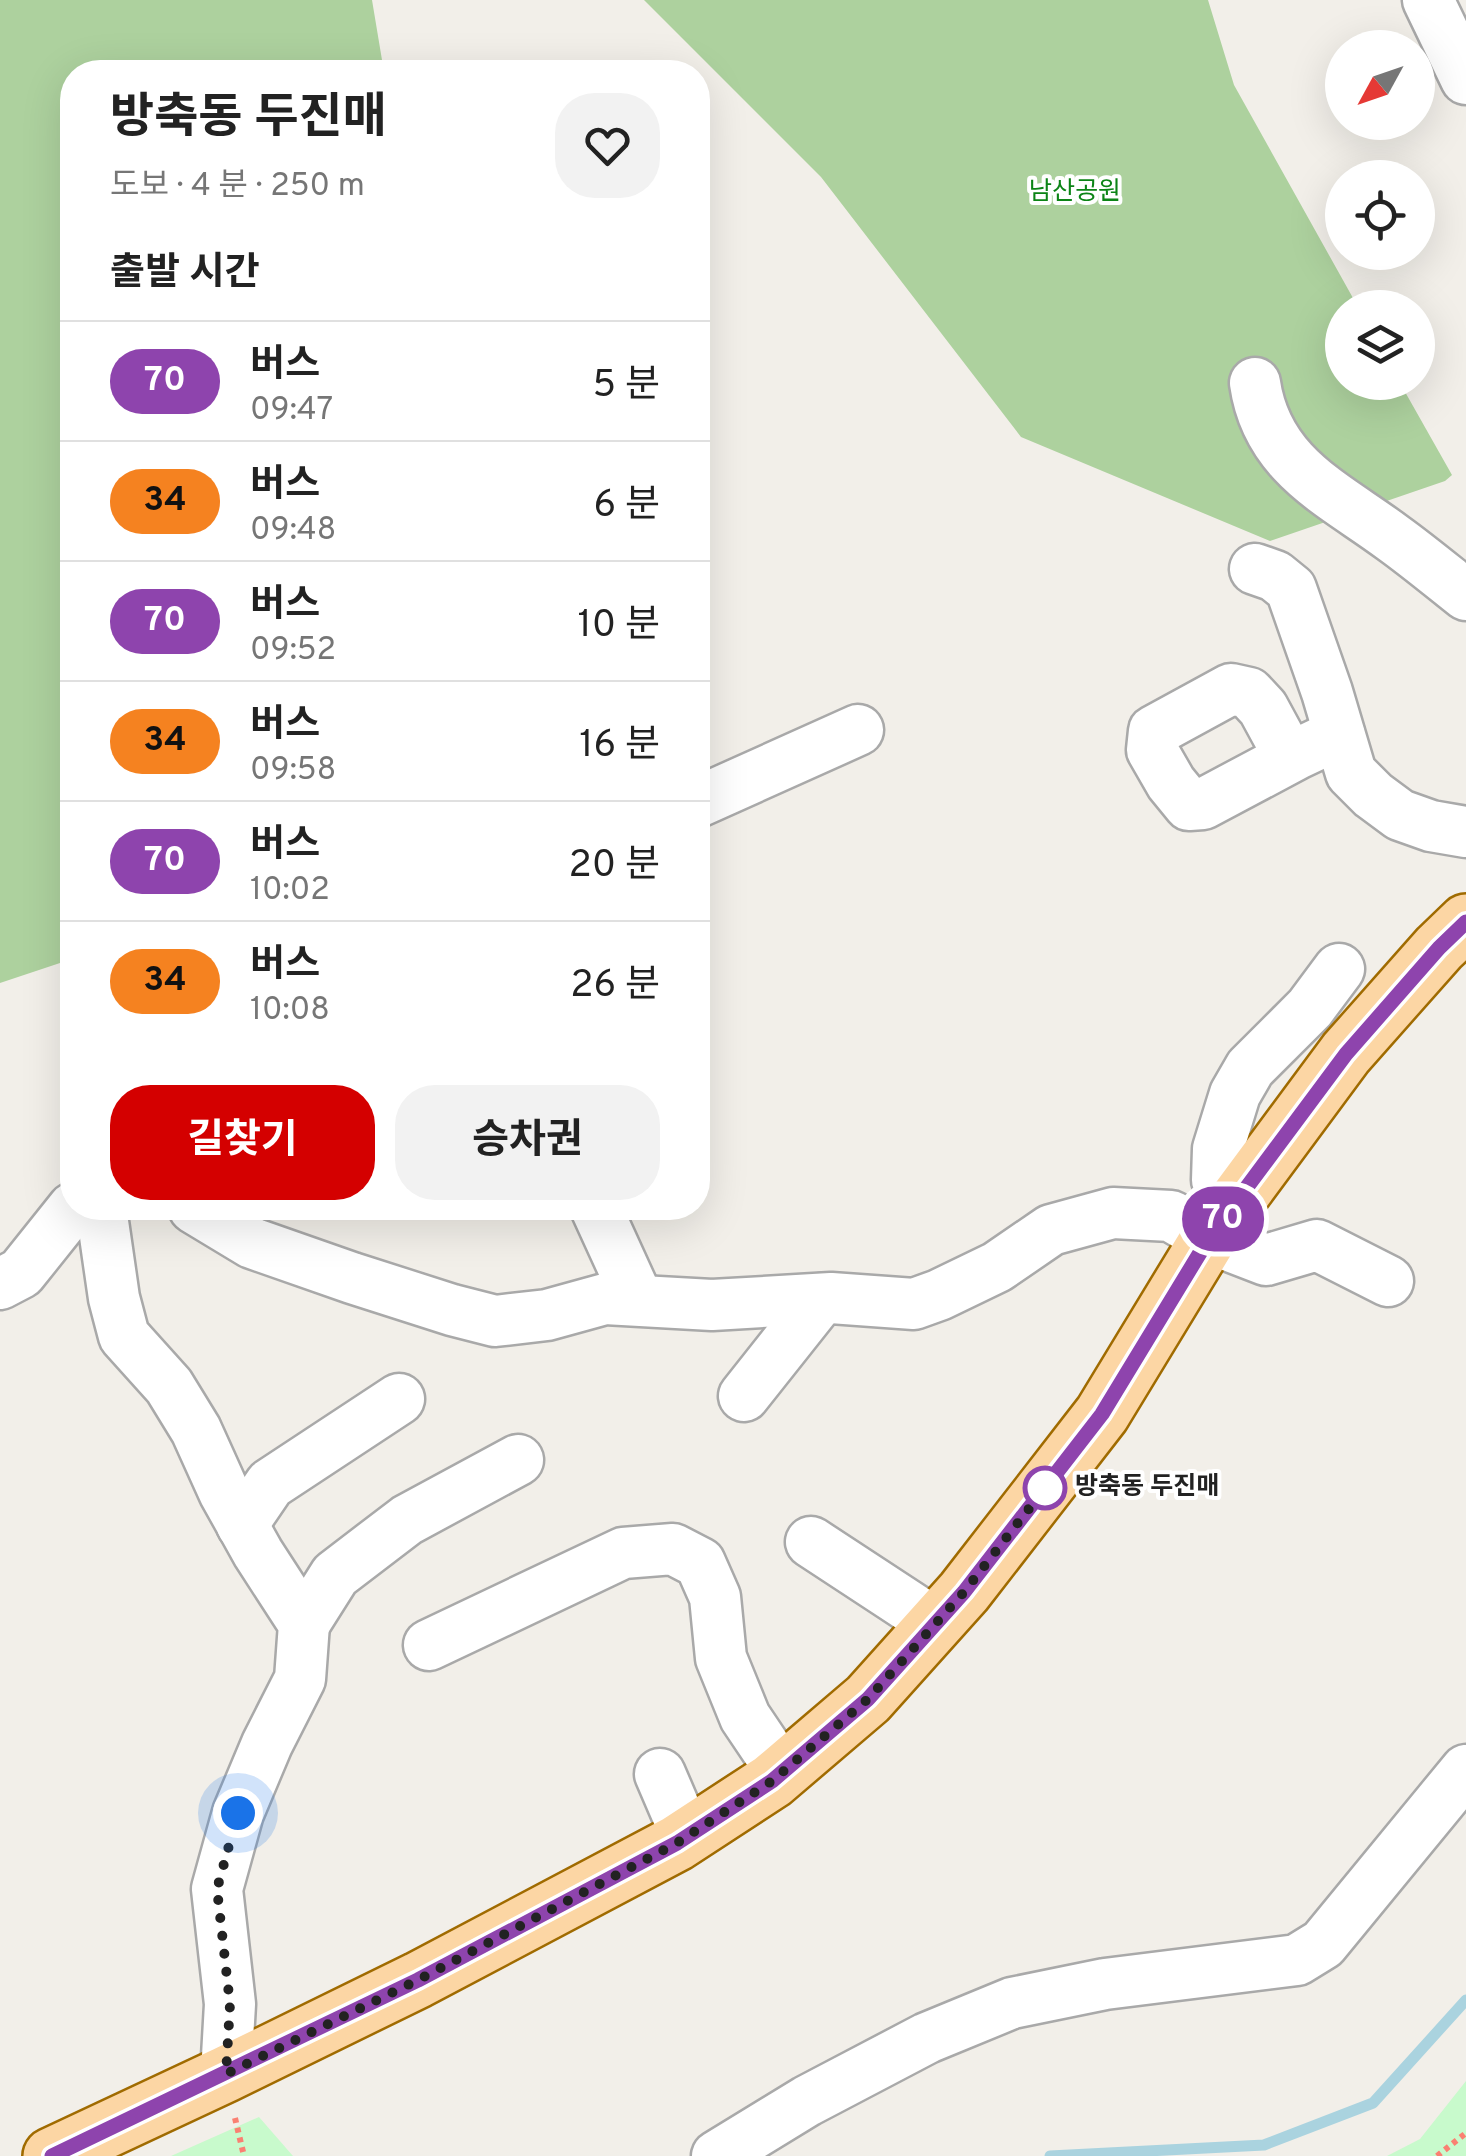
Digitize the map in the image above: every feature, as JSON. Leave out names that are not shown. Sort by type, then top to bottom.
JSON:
[{"type":"main road","points":[[52,2156],[418,1980],[687,1837],[772,1781],[868,1699],[964,1592],[1102,1414],[1219,1224],[1346,1054],[1466,922]]},
{"type":"street","points":[[1428,0],[1466,79]]},
{"type":"street","points":[[1255,383],[1258,400],[1279,445],[1307,479],[1466,596]]},
{"type":"street","points":[[1255,568],[1275,576],[1291,589],[1327,692],[1318,744],[1400,816],[1466,832]]},
{"type":"street","points":[[710,797],[858,730]]},
{"type":"street","points":[[1219,1224],[1218,1149],[1235,1094],[1250,1068],[1310,1008],[1339,969]]},
{"type":"street","points":[[214,1220],[252,1242],[368,1284],[495,1321],[547,1316],[605,1299],[712,1305],[821,1299],[914,1304],[997,1267],[1051,1230],[1113,1214],[1170,1216],[1219,1224],[1266,1260],[1317,1245],[1388,1281]]},
{"type":"street","points":[[0,1284],[21,1273],[63,1220]]},
{"type":"street","points":[[103,1220],[124,1336],[169,1386],[196,1430],[242,1525],[304,1624]]},
{"type":"street","points":[[601,1220],[638,1300]]},
{"type":"street","points":[[744,1396],[821,1299]]},
{"type":"street","points":[[242,1525],[270,1484],[399,1399]]},
{"type":"street","points":[[226,2074],[230,2004],[217,1889],[238,1813],[300,1679],[304,1624],[335,1575],[407,1520],[518,1460]]},
{"type":"street","points":[[812,1542],[936,1624]]},
{"type":"street","points":[[428,1645],[623,1553],[673,1550],[700,1563],[715,1597],[722,1658],[746,1718],[782,1772]]},
{"type":"street","points":[[717,2156],[808,2101],[910,2047],[1012,2003],[1105,1984],[1297,1960],[1323,1944],[1466,1770]]},
{"type":"street","points":[[660,1774],[687,1837]]},
{"type":"path","points":[[1436,2156],[1466,2132]]},
{"type":"green space","points":[[0,0],[372,0],[382,60],[60,60],[60,963],[0,983]]},
{"type":"green space","name":"남산공원","points":[[644,0],[1208,0],[1234,85],[1325,248],[1325,270],[1337,270],[1349,290],[1325,290],[1325,400],[1410,400],[1452,475],[1445,481],[1270,541],[1021,437],[821,177],[710,66],[710,60],[704,60]]},
{"type":"green space","points":[[1466,2081],[1466,2156],[1387,2156],[1420,2139]]},
{"type":"green space","points":[[259,2117],[293,2156],[171,2156]]},
{"type":"waterway","points":[[1050,2156],[1264,2145],[1373,2103],[1466,2000]]},
{"type":"bus line","name":"70","points":[[52,2156],[418,1980],[677,1843],[772,1781],[868,1699],[964,1592],[1102,1414],[1209,1238],[1346,1054],[1466,922]]},
{"type":"place","name":"방축동 두진매","points":[[1045,1488]]},
{"type":"route","points":[[238,1813],[217,1889],[230,2004],[226,2074],[418,1980],[677,1843],[772,1781],[868,1699],[964,1592],[1056,1474],[1045,1488]]}]
